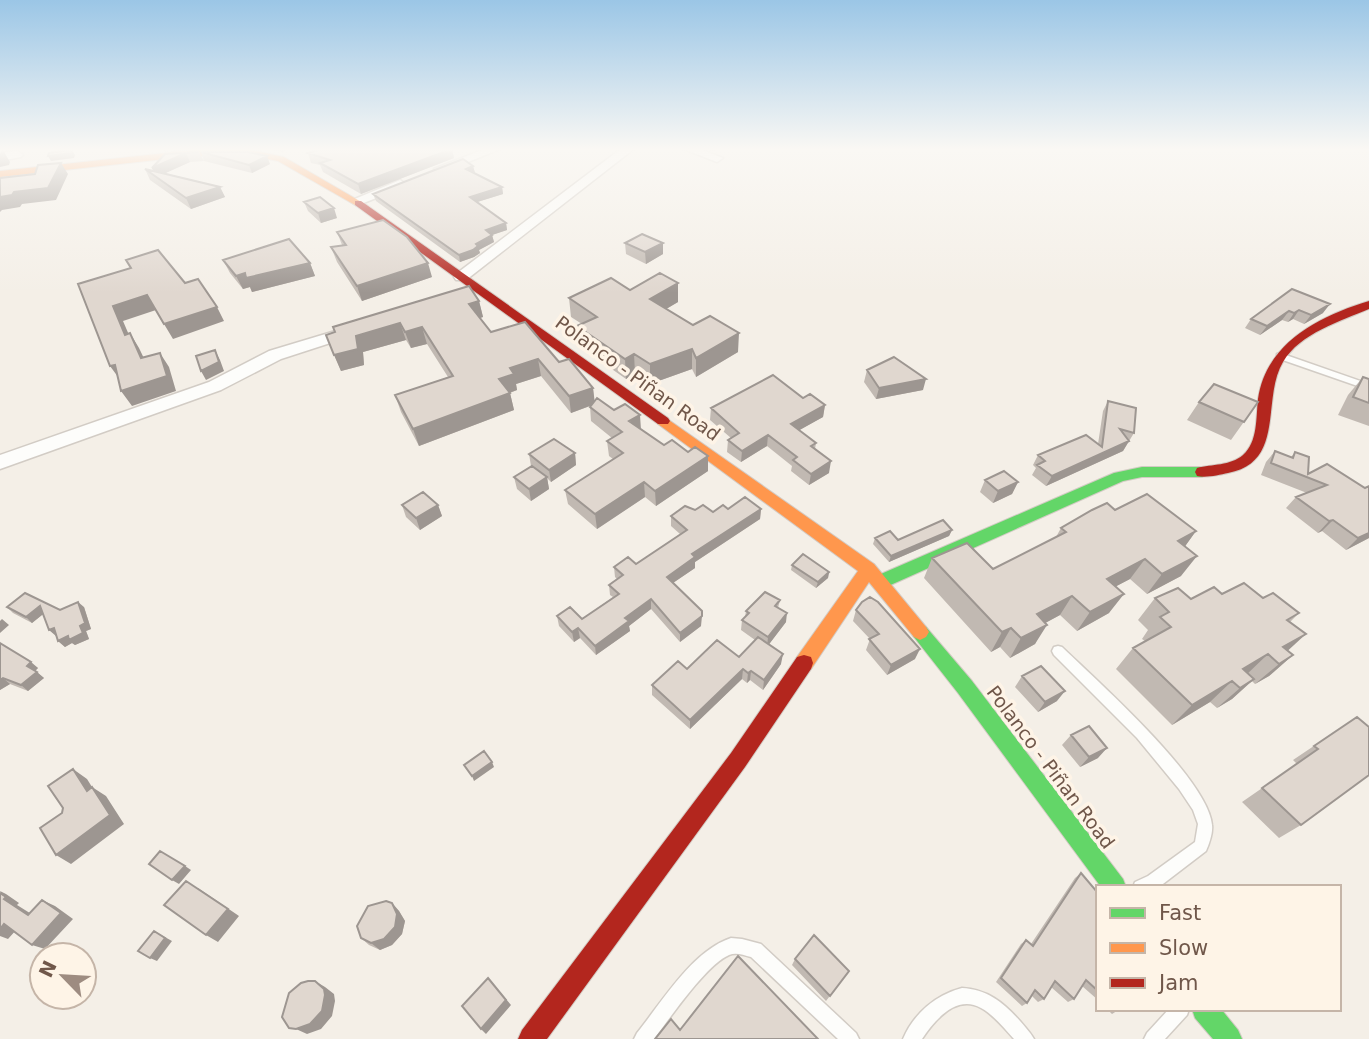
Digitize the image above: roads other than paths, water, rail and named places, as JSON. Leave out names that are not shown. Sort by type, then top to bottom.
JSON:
[{"type":"main road","name":"Polanco - Piñan Road","points":[[348,196],[868,569],[965,687],[1114,885]]},
{"type":"main road","points":[[880,582],[1130,473],[1225,469],[1241,464],[1253,453],[1261,440],[1272,368],[1280,356],[1293,345],[1369,305]]},
{"type":"main road","points":[[531,1039],[738,760],[868,569]]},
{"type":"main road","points":[[1207,1011],[1229,1039]]},
{"type":"street","points":[[356,201],[368,196]]},
{"type":"street","points":[[461,277],[566,196]]},
{"type":"street","points":[[457,299],[481,292]]},
{"type":"street","points":[[0,462],[215,386],[275,355],[369,326]]},
{"type":"lane","points":[[1280,356],[1369,387]]},
{"type":"lane","points":[[1058,651],[1164,758],[1182,783],[1205,825],[1201,846],[1145,885]]},
{"type":"lane","points":[[643,1039],[688,982],[712,959],[728,947],[744,947],[755,950],[850,1039]]},
{"type":"lane","points":[[912,1039],[923,1020],[939,1005],[963,996],[985,1000],[1025,1039]]},
{"type":"lane","points":[[1153,1039],[1179,1011]]}]
